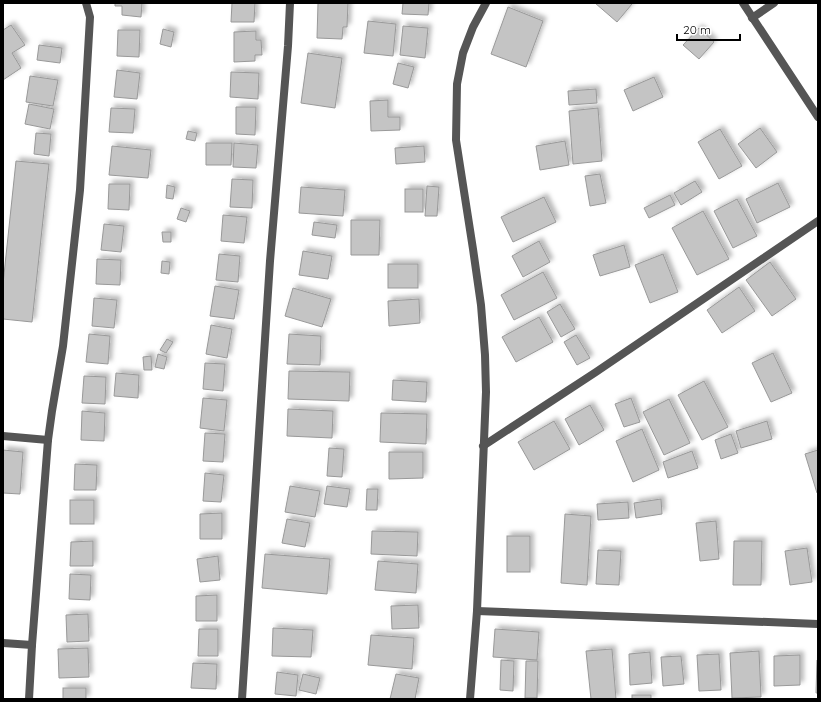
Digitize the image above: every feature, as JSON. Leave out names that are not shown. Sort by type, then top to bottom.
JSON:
[{"type":"street","points":[[29,699],[48,440],[63,346],[80,190],[90,17],[86,3]]},
{"type":"street","points":[[242,699],[268,284],[288,46],[290,3]]},
{"type":"street","points":[[470,699],[477,611],[486,392],[481,305],[456,140],[457,84],[463,54],[473,27],[486,3]]},
{"type":"street","points":[[743,3],[818,117]]},
{"type":"street","points":[[752,18],[774,3]]},
{"type":"street","points":[[483,446],[596,372],[818,220]]},
{"type":"street","points":[[3,436],[48,440]]},
{"type":"street","points":[[477,611],[818,624]]},
{"type":"street","points":[[3,643],[32,645]]},
{"type":"building","points":[[115,3],[142,3],[141,17],[122,15],[122,6],[115,6]]},
{"type":"building","points":[[232,3],[255,3],[254,22],[231,22]]},
{"type":"building","points":[[318,3],[348,3],[347,27],[343,27],[342,39],[317,38]]},
{"type":"building","points":[[403,3],[429,3],[428,15],[402,14]]},
{"type":"building","points":[[595,3],[631,3],[632,4],[617,22]]},
{"type":"building","points":[[508,7],[543,21],[526,67],[491,54]]},
{"type":"building","points":[[368,21],[396,24],[393,56],[364,53]]},
{"type":"building","points":[[11,25],[25,45],[12,53],[21,68],[3,80],[3,30]]},
{"type":"building","points":[[403,26],[428,28],[425,58],[400,55]]},
{"type":"building","points":[[699,28],[714,42],[699,59],[683,45]]},
{"type":"building","points":[[163,29],[174,32],[171,47],[160,44]]},
{"type":"building","points":[[118,30],[140,30],[139,57],[117,56]]},
{"type":"building","points":[[256,31],[256,40],[261,40],[262,55],[255,55],[255,61],[234,62],[234,32]]},
{"type":"building","points":[[39,45],[62,48],[60,63],[37,60]]},
{"type":"building","points":[[308,53],[342,58],[335,108],[301,103]]},
{"type":"building","points":[[398,63],[414,67],[408,88],[393,84]]},
{"type":"building","points":[[117,70],[140,73],[137,99],[114,97]]},
{"type":"building","points":[[231,72],[259,73],[258,99],[230,97]]},
{"type":"building","points":[[30,76],[58,80],[53,106],[26,102]]},
{"type":"building","points":[[654,77],[663,97],[633,111],[624,90]]},
{"type":"building","points":[[596,89],[597,103],[569,105],[568,91]]},
{"type":"building","points":[[388,100],[388,117],[400,117],[400,130],[371,131],[370,101]]},
{"type":"building","points":[[29,104],[54,109],[50,129],[25,124]]},
{"type":"building","points":[[236,107],[256,107],[255,135],[236,134]]},
{"type":"building","points":[[111,108],[135,109],[133,133],[109,132]]},
{"type":"building","points":[[598,108],[602,161],[573,164],[569,111]]},
{"type":"building","points":[[760,128],[777,152],[756,168],[738,144]]},
{"type":"building","points":[[720,129],[742,166],[719,179],[698,142]]},
{"type":"building","points":[[188,131],[197,133],[195,141],[186,139]]},
{"type":"building","points":[[36,133],[51,134],[49,156],[34,154]]},
{"type":"building","points":[[565,141],[569,165],[540,170],[536,146]]},
{"type":"building","points":[[206,143],[232,143],[231,165],[206,165]]},
{"type":"building","points":[[234,143],[258,145],[256,168],[233,167]]},
{"type":"building","points":[[112,146],[151,150],[148,178],[109,175]]},
{"type":"building","points":[[424,146],[425,162],[396,164],[395,148]]},
{"type":"building","points":[[16,161],[49,164],[32,322],[3,319],[3,284]]},
{"type":"building","points":[[600,174],[606,203],[590,206],[585,176]]},
{"type":"building","points":[[232,179],[253,180],[252,208],[230,207]]},
{"type":"building","points":[[695,181],[702,192],[681,205],[674,193]]},
{"type":"building","points":[[778,183],[790,207],[757,223],[746,199]]},
{"type":"building","points":[[109,184],[130,184],[129,210],[108,209]]},
{"type":"building","points":[[167,185],[175,187],[173,199],[166,198]]},
{"type":"building","points":[[427,186],[439,187],[437,216],[425,216]]},
{"type":"building","points":[[301,187],[345,190],[343,216],[299,213]]},
{"type":"building","points":[[405,189],[423,189],[423,212],[405,212]]},
{"type":"building","points":[[670,195],[675,205],[649,218],[644,208]]},
{"type":"building","points":[[544,197],[556,222],[513,242],[501,217]]},
{"type":"building","points":[[737,199],[757,236],[733,248],[714,211]]},
{"type":"building","points":[[181,208],[190,211],[186,222],[177,219]]},
{"type":"building","points":[[703,211],[729,259],[697,275],[672,228]]},
{"type":"building","points":[[223,215],[247,217],[244,243],[221,241]]},
{"type":"building","points":[[351,220],[380,220],[379,255],[351,255]]},
{"type":"building","points":[[314,222],[337,225],[335,238],[312,235]]},
{"type":"building","points":[[104,224],[124,226],[121,252],[101,250]]},
{"type":"building","points":[[162,232],[171,232],[171,242],[163,242]]},
{"type":"building","points":[[539,241],[550,262],[523,277],[512,256]]},
{"type":"building","points":[[624,245],[630,267],[600,276],[593,255]]},
{"type":"building","points":[[303,251],[332,256],[328,279],[299,275]]},
{"type":"building","points":[[219,254],[240,256],[238,282],[216,280]]},
{"type":"building","points":[[663,254],[678,292],[650,303],[635,265]]},
{"type":"building","points":[[97,259],[121,260],[120,285],[96,284]]},
{"type":"building","points":[[162,261],[170,262],[169,274],[161,273]]},
{"type":"building","points":[[770,262],[796,299],[772,316],[746,280]]},
{"type":"building","points":[[388,264],[418,264],[418,288],[388,288]]},
{"type":"building","points":[[543,272],[557,298],[514,320],[501,295]]},
{"type":"building","points":[[215,286],[239,290],[234,319],[210,316]]},
{"type":"building","points":[[739,287],[755,311],[722,333],[707,310]]},
{"type":"building","points":[[293,288],[331,299],[322,327],[285,316]]},
{"type":"building","points":[[94,298],[117,300],[114,328],[92,326]]},
{"type":"building","points":[[419,299],[420,323],[389,326],[388,301]]},
{"type":"building","points":[[560,304],[575,329],[561,337],[547,312]]},
{"type":"building","points":[[539,317],[553,342],[516,362],[502,337]]},
{"type":"building","points":[[211,325],[232,329],[227,358],[206,354]]},
{"type":"building","points":[[89,334],[110,336],[108,364],[86,362]]},
{"type":"building","points":[[289,334],[321,336],[320,365],[287,364]]},
{"type":"building","points":[[576,335],[590,358],[577,365],[564,342]]},
{"type":"building","points":[[167,339],[173,342],[166,353],[160,350]]},
{"type":"building","points":[[773,353],[792,393],[771,402],[752,363]]},
{"type":"building","points":[[158,354],[167,357],[164,369],[155,367]]},
{"type":"building","points":[[151,356],[152,370],[144,370],[143,357]]},
{"type":"building","points":[[205,363],[225,364],[223,391],[203,389]]},
{"type":"building","points":[[289,371],[350,372],[349,401],[288,399]]},
{"type":"building","points":[[116,373],[139,375],[138,398],[114,396]]},
{"type":"building","points":[[84,376],[106,377],[105,404],[82,403]]},
{"type":"building","points":[[393,380],[427,382],[426,402],[392,400]]},
{"type":"building","points":[[704,381],[728,427],[702,440],[678,395]]},
{"type":"building","points":[[203,398],[227,400],[224,431],[200,428]]},
{"type":"building","points":[[631,398],[640,422],[624,427],[615,404]]},
{"type":"building","points":[[669,399],[690,443],[664,455],[643,412]]},
{"type":"building","points":[[590,405],[604,430],[579,445],[565,419]]},
{"type":"building","points":[[288,409],[333,411],[332,438],[287,436]]},
{"type":"building","points":[[82,411],[105,413],[104,441],[81,440]]},
{"type":"building","points":[[381,413],[427,414],[426,444],[380,442]]},
{"type":"building","points":[[554,421],[570,449],[534,470],[518,442]]},
{"type":"building","points":[[767,421],[772,439],[741,448],[736,431]]},
{"type":"building","points":[[642,429],[659,470],[633,482],[616,441]]},
{"type":"building","points":[[205,433],[225,434],[223,462],[203,461]]},
{"type":"building","points":[[731,434],[738,453],[721,459],[715,440]]},
{"type":"building","points":[[329,448],[344,449],[342,477],[327,476]]},
{"type":"building","points":[[3,450],[23,452],[20,494],[3,493]]},
{"type":"building","points":[[818,450],[818,492],[817,493],[805,454]]},
{"type":"building","points":[[692,451],[698,468],[668,478],[663,462]]},
{"type":"building","points":[[389,452],[423,452],[423,478],[389,479]]},
{"type":"building","points":[[75,464],[97,465],[96,490],[74,490]]},
{"type":"building","points":[[205,473],[224,475],[221,502],[203,501]]},
{"type":"building","points":[[290,486],[320,491],[315,517],[285,512]]},
{"type":"building","points":[[327,486],[350,489],[347,507],[324,504]]},
{"type":"building","points":[[367,489],[378,489],[377,510],[366,510]]},
{"type":"building","points":[[661,499],[662,514],[636,518],[634,503]]},
{"type":"building","points":[[70,500],[94,500],[94,524],[70,524]]},
{"type":"building","points":[[628,502],[629,518],[598,520],[597,504]]},
{"type":"building","points":[[222,513],[222,539],[200,539],[200,514]]},
{"type":"building","points":[[565,514],[591,516],[587,585],[561,583]]},
{"type":"building","points":[[287,519],[310,523],[305,547],[282,543]]},
{"type":"building","points":[[716,521],[719,559],[700,561],[696,523]]},
{"type":"building","points":[[372,531],[418,532],[417,556],[371,554]]},
{"type":"building","points":[[507,536],[530,536],[530,572],[507,572]]},
{"type":"building","points":[[93,541],[93,566],[70,566],[71,542]]},
{"type":"building","points":[[734,541],[762,541],[761,585],[733,585]]},
{"type":"building","points":[[807,548],[812,582],[790,585],[785,551]]},
{"type":"building","points":[[598,550],[621,551],[619,585],[596,584]]},
{"type":"building","points":[[265,554],[330,559],[327,594],[262,588]]},
{"type":"building","points":[[218,556],[220,580],[200,582],[197,559]]},
{"type":"building","points":[[378,561],[418,564],[416,593],[375,590]]},
{"type":"building","points":[[70,574],[91,575],[90,600],[69,599]]},
{"type":"building","points":[[217,595],[217,621],[196,621],[196,596]]},
{"type":"building","points":[[418,605],[419,628],[392,629],[391,606]]},
{"type":"building","points":[[88,614],[89,641],[67,642],[66,615]]},
{"type":"building","points":[[273,628],[313,630],[311,657],[272,656]]},
{"type":"building","points":[[199,629],[218,629],[218,656],[198,656]]},
{"type":"building","points":[[495,629],[539,632],[537,660],[493,657]]},
{"type":"building","points":[[371,635],[414,638],[412,669],[368,665]]},
{"type":"building","points":[[88,648],[89,677],[59,678],[58,649]]},
{"type":"building","points":[[612,649],[616,699],[591,699],[586,651]]},
{"type":"building","points":[[759,651],[761,697],[732,698],[730,653]]},
{"type":"building","points":[[650,652],[652,683],[630,685],[629,654]]},
{"type":"building","points":[[719,654],[721,690],[699,691],[697,655]]},
{"type":"building","points":[[800,655],[800,685],[774,686],[774,656]]},
{"type":"building","points":[[681,656],[684,684],[663,686],[661,657]]},
{"type":"building","points":[[501,660],[514,661],[513,691],[500,690]]},
{"type":"building","points":[[817,660],[818,693],[816,693]]},
{"type":"building","points":[[526,661],[538,661],[537,698],[525,698]]},
{"type":"building","points":[[193,663],[217,664],[216,689],[191,688]]},
{"type":"building","points":[[277,672],[298,675],[296,696],[275,694]]},
{"type":"building","points":[[303,674],[320,678],[316,694],[299,690]]},
{"type":"building","points":[[396,674],[419,678],[415,699],[390,699]]},
{"type":"building","points":[[63,688],[86,688],[86,699],[63,699]]},
{"type":"building","points":[[632,695],[651,695],[651,699],[632,699]]}]
